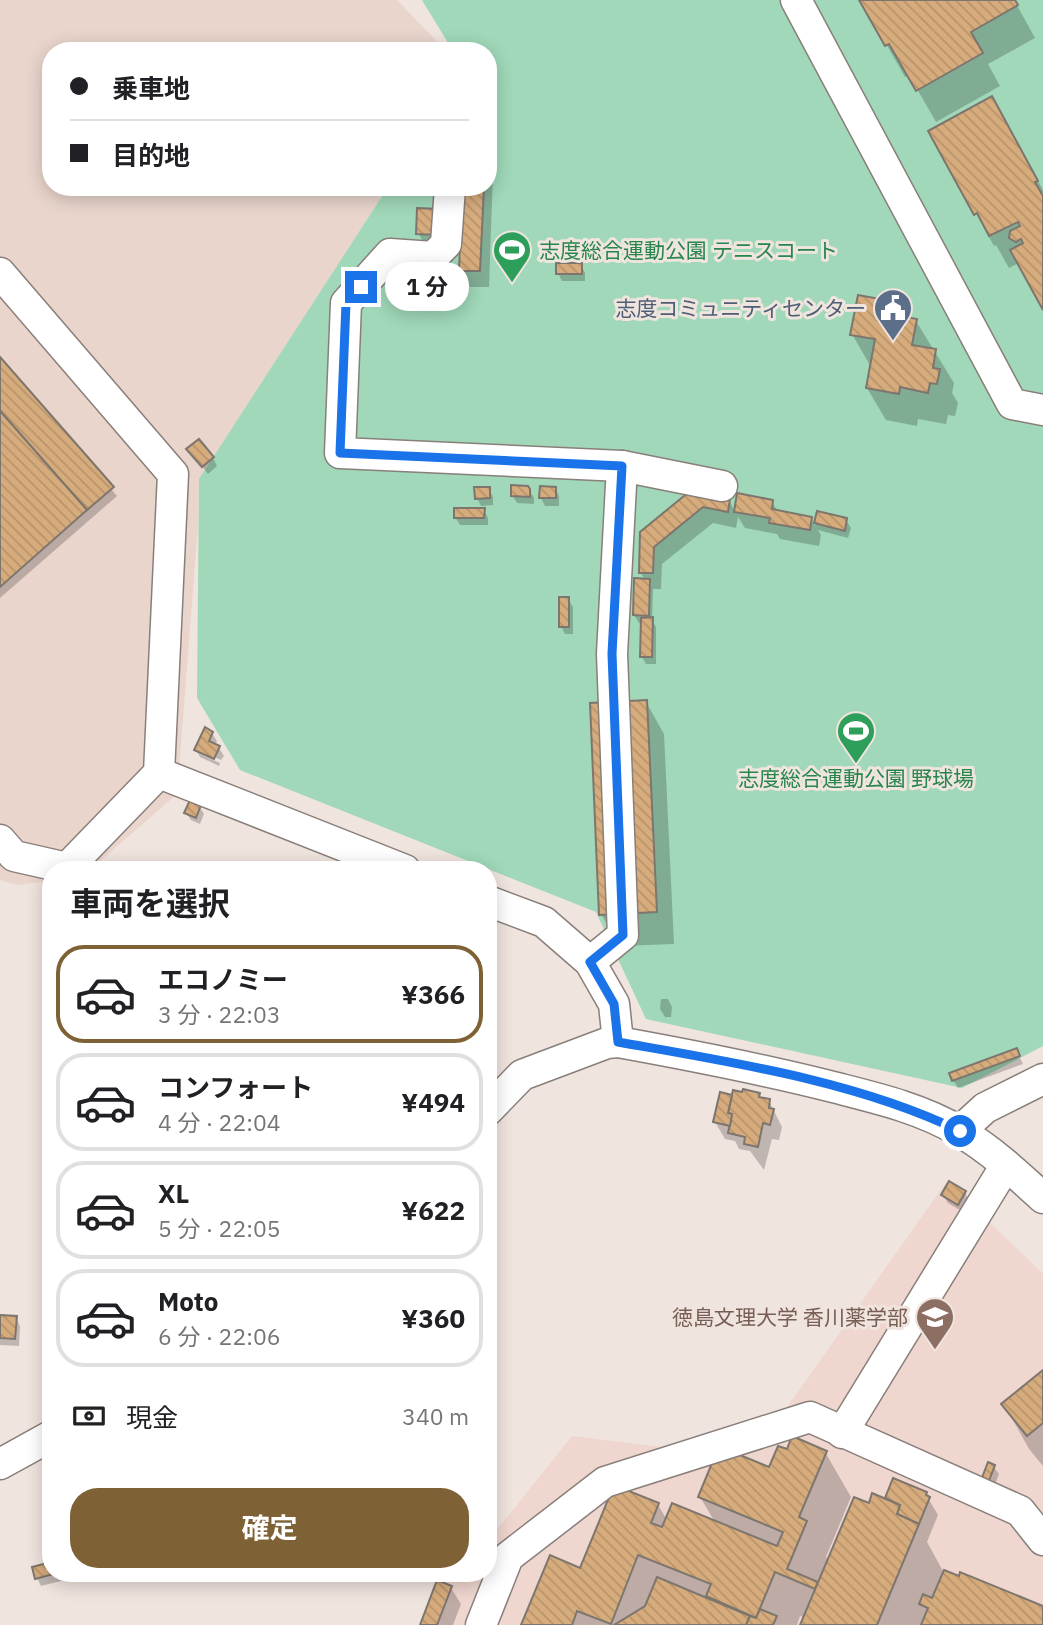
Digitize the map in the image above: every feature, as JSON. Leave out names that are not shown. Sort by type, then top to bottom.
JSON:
[{"type":"street","points":[[796,0],[1012,404],[1043,410]]},
{"type":"street","points":[[449,196],[446,244],[433,257],[390,254],[346,303],[340,453],[622,466],[722,486]]},
{"type":"street","points":[[0,274],[173,474],[159,773],[74,861]]},
{"type":"street","points":[[590,962],[623,935],[612,654],[622,466]]},
{"type":"street","points":[[159,773],[382,861]]},
{"type":"street","points":[[0,840],[14,856],[42,862]]},
{"type":"street","points":[[497,904],[544,922],[590,962],[614,1004],[618,1042]]},
{"type":"street","points":[[497,1101],[522,1075],[607,1043],[618,1042],[759,1068],[920,1112],[960,1131],[1006,1165],[1043,1198]]},
{"type":"street","points":[[960,1131],[985,1108],[1043,1079]]},
{"type":"street","points":[[842,1433],[1006,1165]]},
{"type":"street","points":[[481,1625],[508,1557],[605,1482],[810,1417],[1020,1511],[1043,1540]]},
{"type":"street","points":[[0,1464],[42,1441]]},
{"type":"shaded area","points":[[0,0],[397,0],[437,42],[42,42],[42,196],[382,196],[199,479],[198,527],[177,794],[100,861],[42,861],[42,882],[17,885],[0,880]]},
{"type":"shaded area","name":"徳島文理大学 香川薬学部","points":[[947,1181],[1043,1274],[1043,1625],[437,1625],[443,1586],[447,1582],[497,1582],[497,1530],[572,1436],[719,1454],[773,1427]]},
{"type":"green space","points":[[422,0],[1043,0],[1043,1046],[962,1088],[646,1019],[596,912],[497,873],[497,861],[468,861],[240,770],[197,698],[199,479],[382,196],[497,196],[497,42],[448,42]]},
{"type":"building","points":[[859,0],[1015,0],[1018,5],[971,32],[983,53],[916,91],[889,44],[885,46]]},
{"type":"building","points":[[992,96],[1038,181],[1035,182],[1043,196],[1043,310],[1010,250],[1023,243],[1021,239],[1016,242],[1009,238],[1010,231],[1020,226],[1018,222],[989,236],[977,213],[974,215],[928,131]]},
{"type":"building","points":[[462,196],[484,196],[480,271],[459,271]]},
{"type":"building","points":[[417,208],[440,209],[439,235],[416,234]]},
{"type":"building","points":[[556,263],[582,263],[582,274],[556,274]]},
{"type":"building","name":"志度コミュニティセンター","points":[[858,295],[891,301],[889,314],[917,319],[912,345],[936,349],[933,368],[940,369],[937,384],[930,383],[928,393],[900,387],[899,394],[866,388],[875,339],[850,335]]},
{"type":"building","points":[[0,357],[114,487],[87,510],[0,411]]},
{"type":"building","points":[[0,411],[87,510],[0,587]]},
{"type":"building","points":[[199,439],[214,457],[202,467],[186,449]]},
{"type":"building","points":[[511,485],[528,486],[530,497],[511,496]]},
{"type":"building","points":[[540,486],[556,487],[556,498],[539,498]]},
{"type":"building","points":[[474,487],[490,487],[490,498],[475,499]]},
{"type":"building","points":[[690,491],[730,499],[728,512],[703,507],[654,547],[653,573],[639,573],[640,532]]},
{"type":"building","points":[[737,493],[773,500],[772,509],[812,517],[810,530],[769,523],[770,518],[734,512]]},
{"type":"building","points":[[454,508],[485,508],[484,518],[454,518]]},
{"type":"building","points":[[817,511],[847,518],[845,531],[814,523]]},
{"type":"building","points":[[634,578],[650,579],[649,616],[633,615]]},
{"type":"building","points":[[559,597],[569,597],[569,627],[559,627]]},
{"type":"building","points":[[653,617],[652,657],[640,657],[641,618]]},
{"type":"building","points":[[647,700],[657,912],[599,915],[590,703]]},
{"type":"building","points":[[205,727],[213,732],[209,741],[220,746],[214,759],[194,750]]},
{"type":"building","points":[[190,800],[201,805],[196,818],[184,813]]},
{"type":"building","points":[[1017,1048],[1020,1056],[952,1081],[949,1073]]},
{"type":"building","points":[[743,1089],[760,1093],[759,1097],[770,1099],[769,1108],[774,1109],[770,1125],[763,1123],[758,1147],[744,1144],[745,1137],[728,1133],[732,1114],[728,1113],[733,1090],[742,1092]]},
{"type":"building","points":[[720,1092],[732,1095],[728,1113],[732,1114],[730,1126],[713,1122]]},
{"type":"building","points":[[949,1181],[966,1191],[958,1205],[941,1195]]},
{"type":"building","points":[[0,1315],[17,1316],[15,1339],[0,1338]]},
{"type":"building","points":[[1043,1370],[1043,1423],[1027,1436],[1001,1404]]},
{"type":"building","points":[[792,1436],[827,1451],[799,1517],[807,1521],[787,1569],[818,1582],[815,1589],[775,1572],[756,1618],[706,1596],[711,1584],[638,1555],[611,1624],[577,1611],[572,1625],[521,1625],[550,1555],[580,1568],[614,1485],[659,1503],[651,1523],[662,1527],[672,1503],[777,1546],[783,1532],[698,1497],[712,1463],[740,1455],[769,1467],[778,1446],[787,1449]]},
{"type":"building","points":[[988,1462],[995,1465],[987,1486],[980,1483]]},
{"type":"building","points":[[893,1478],[927,1492],[926,1495],[930,1497],[919,1524],[897,1514],[900,1505],[885,1498]]},
{"type":"building","points":[[872,1493],[900,1505],[897,1514],[919,1524],[877,1625],[800,1625],[854,1497],[869,1503]]},
{"type":"building","points":[[42,1564],[42,1577],[35,1579],[32,1567]]},
{"type":"building","points":[[944,1570],[959,1576],[960,1572],[1043,1606],[1043,1625],[921,1625],[928,1608],[919,1604],[923,1594],[932,1598]]},
{"type":"building","points":[[657,1577],[750,1616],[746,1625],[614,1625],[645,1606]]},
{"type":"building","points":[[436,1582],[452,1586],[437,1625],[420,1625]]},
{"type":"building","points":[[760,1609],[777,1616],[773,1625],[746,1625],[750,1616],[756,1618]]},
{"type":"place","name":"志度総合運動公園 テニスコート","points":[[512,284]]},
{"type":"place","name":"志度コミュニティセンター","points":[[893,342]]},
{"type":"place","name":"志度総合運動公園 野球場","points":[[856,765]]},
{"type":"place","name":"徳島文理大学 香川薬学部","points":[[935,1351]]},
{"type":"route","points":[[361,287],[346,303],[340,453],[622,466],[612,654],[623,935],[590,962],[614,1004],[618,1042],[759,1068],[882,1100],[920,1112],[960,1131]]}]
